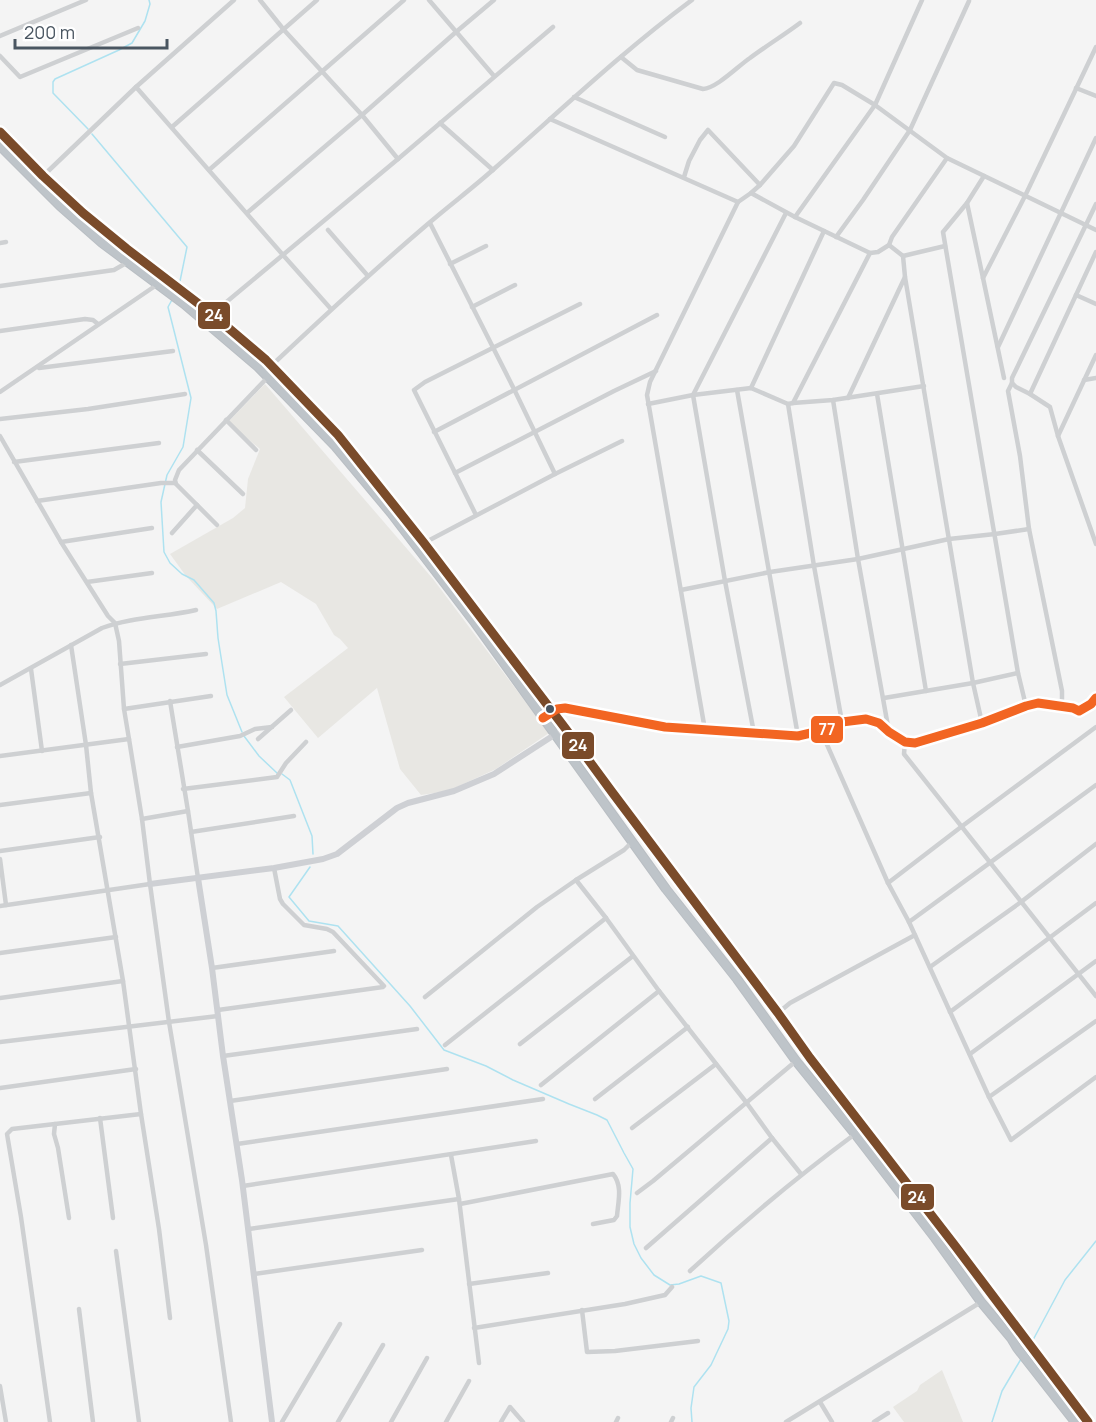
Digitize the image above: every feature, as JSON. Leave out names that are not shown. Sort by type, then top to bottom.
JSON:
[{"type":"highway","points":[[0,132],[67,198],[127,249],[214,316],[268,363],[338,435],[391,513],[552,711],[810,1058],[956,1246],[1088,1422]]},
{"type":"highway","points":[[0,146],[60,206],[102,243],[184,304],[268,377],[367,478],[424,543],[442,574]]},
{"type":"highway","points":[[60,206],[67,198]]},
{"type":"highway","points":[[210,326],[214,316]]},
{"type":"highway","points":[[258,368],[268,363]]},
{"type":"highway","points":[[478,620],[543,718],[666,889],[1075,1422]]},
{"type":"street","points":[[0,36],[86,0]]},
{"type":"street","points":[[43,176],[136,87],[234,0]]},
{"type":"street","points":[[260,0],[398,159]]},
{"type":"street","points":[[172,127],[317,0]]},
{"type":"street","points":[[209,170],[404,0]]},
{"type":"street","points":[[429,0],[494,76]]},
{"type":"street","points":[[247,213],[494,0]]},
{"type":"street","points":[[268,363],[493,170],[574,97],[692,0]]},
{"type":"street","points":[[795,217],[875,105],[922,0]]},
{"type":"street","points":[[836,237],[909,130],[969,1]]},
{"type":"street","points":[[621,57],[637,70],[708,88],[800,23]]},
{"type":"street","points":[[214,316],[553,27]]},
{"type":"street","points":[[0,56],[21,77],[138,28]]},
{"type":"street","points":[[983,278],[1096,47]]},
{"type":"street","points":[[705,730],[647,395],[650,382],[738,202],[760,185],[794,146],[834,83],[842,85],[875,105],[947,158],[1096,230]]},
{"type":"street","points":[[136,87],[331,309]]},
{"type":"street","points":[[1076,88],[1096,96]]},
{"type":"street","points":[[574,97],[665,137]]},
{"type":"street","points":[[550,119],[738,202]]},
{"type":"street","points":[[440,123],[493,170]]},
{"type":"street","points":[[684,177],[689,161],[708,130],[760,185]]},
{"type":"street","points":[[998,347],[1096,138]]},
{"type":"street","points":[[0,146],[7,140]]},
{"type":"street","points":[[751,193],[786,213],[870,253],[878,252],[889,245],[902,222],[947,158]]},
{"type":"street","points":[[984,176],[967,203],[943,232],[1018,673],[1026,706]]},
{"type":"street","points":[[967,203],[1004,378]]},
{"type":"street","points":[[1062,706],[1062,691],[1029,529],[1020,456],[1008,391],[1012,378],[1096,204]]},
{"type":"street","points":[[754,733],[693,395],[786,213]]},
{"type":"street","points":[[429,223],[555,474]]},
{"type":"street","points":[[328,230],[368,276]]},
{"type":"street","points":[[751,387],[824,231]]},
{"type":"street","points":[[0,243],[6,242]]},
{"type":"street","points":[[889,245],[903,256],[949,539],[982,723]]},
{"type":"street","points":[[450,264],[486,246]]},
{"type":"street","points":[[903,256],[945,246]]},
{"type":"street","points":[[1030,394],[1096,252]]},
{"type":"street","points":[[842,722],[814,566],[790,403],[870,253]]},
{"type":"street","points":[[0,286],[114,270],[128,261]]},
{"type":"street","points":[[848,398],[905,277]]},
{"type":"street","points":[[0,392],[158,284]]},
{"type":"street","points":[[472,307],[515,285]]},
{"type":"street","points":[[1076,295],[1096,304]]},
{"type":"street","points":[[476,515],[414,390],[580,304]]},
{"type":"street","points":[[434,432],[657,315]]},
{"type":"street","points":[[0,331],[85,319],[98,324]]},
{"type":"street","points":[[36,368],[174,351]]},
{"type":"street","points":[[1058,436],[1096,355]]},
{"type":"street","points":[[455,473],[656,371]]},
{"type":"street","points":[[173,483],[179,470],[268,377]]},
{"type":"street","points":[[1084,380],[1096,378]]},
{"type":"street","points":[[1012,383],[1050,407],[1096,544]]},
{"type":"street","points":[[648,404],[751,387],[790,403],[833,400],[924,386]]},
{"type":"street","points":[[737,390],[798,736]]},
{"type":"street","points":[[0,419],[185,394]]},
{"type":"street","points":[[877,394],[926,691]]},
{"type":"street","points":[[833,400],[858,559],[890,732]]},
{"type":"street","points":[[226,420],[256,450]]},
{"type":"street","points":[[0,436],[61,542],[108,616],[115,623],[119,642],[124,709],[231,1422]]},
{"type":"street","points":[[424,543],[622,441]]},
{"type":"street","points":[[14,462],[159,443]]},
{"type":"street","points":[[197,450],[243,494]]},
{"type":"street","points":[[37,501],[173,483],[217,525]]},
{"type":"street","points":[[172,533],[197,505]]},
{"type":"street","points":[[61,542],[152,528]]},
{"type":"street","points":[[681,590],[770,572],[858,559],[949,539],[1029,529]]},
{"type":"street","points":[[87,582],[152,573]]},
{"type":"street","points":[[0,685],[115,623],[196,610]]},
{"type":"street","points":[[71,645],[91,793],[100,837],[136,1069],[170,1318]]},
{"type":"street","points":[[120,664],[206,654]]},
{"type":"street","points":[[31,669],[42,751]]},
{"type":"street","points":[[884,698],[1018,673]]},
{"type":"street","points":[[124,709],[211,696]]},
{"type":"street","points":[[543,718],[552,711],[565,708],[665,727],[798,736],[828,729],[842,722],[866,719],[875,721],[905,742],[915,743],[1038,703],[1079,711],[1096,698]]},
{"type":"street","points":[[170,701],[243,1186],[272,1422]]},
{"type":"street","points":[[258,739],[291,710]]},
{"type":"street","points":[[177,747],[241,736],[255,729],[272,727]]},
{"type":"street","points":[[888,883],[1096,727]]},
{"type":"street","points":[[0,906],[274,868],[323,859],[338,854],[397,808],[454,791],[494,774],[565,728]]},
{"type":"street","points":[[821,731],[888,883],[909,922],[1011,1140],[1096,1077]]},
{"type":"street","points":[[0,756],[129,739]]},
{"type":"street","points":[[183,789],[278,776],[286,763],[306,742]]},
{"type":"street","points":[[905,742],[904,754],[1096,996]]},
{"type":"street","points":[[909,922],[1096,784]]},
{"type":"street","points":[[0,805],[91,793]]},
{"type":"street","points":[[142,819],[188,812]]},
{"type":"street","points":[[191,832],[294,816]]},
{"type":"street","points":[[0,851],[100,837]]},
{"type":"street","points":[[425,997],[537,907],[624,850],[632,842]]},
{"type":"street","points":[[930,968],[1096,844]]},
{"type":"street","points":[[0,859],[6,905]]},
{"type":"street","points":[[0,1042],[170,1022],[383,987],[333,932],[304,925],[283,904],[274,868]]},
{"type":"street","points":[[576,880],[659,992],[801,1174]]},
{"type":"street","points":[[950,1012],[1096,903]]},
{"type":"street","points":[[445,1045],[606,918]]},
{"type":"street","points":[[778,1013],[790,1003],[915,935]]},
{"type":"street","points":[[0,953],[116,937]]},
{"type":"street","points":[[212,968],[334,951]]},
{"type":"street","points":[[520,1044],[633,956]]},
{"type":"street","points":[[970,1054],[1096,961]]},
{"type":"street","points":[[0,998],[123,981]]},
{"type":"street","points":[[541,1085],[659,992]]},
{"type":"street","points":[[989,1097],[1096,1021]]},
{"type":"street","points":[[595,1099],[688,1028]]},
{"type":"street","points":[[223,1056],[417,1029]]},
{"type":"street","points":[[637,1193],[796,1061]]},
{"type":"street","points":[[632,1128],[716,1064]]},
{"type":"street","points":[[0,1088],[136,1069]]},
{"type":"street","points":[[230,1101],[447,1069]]},
{"type":"street","points":[[237,1144],[543,1099]]},
{"type":"street","points":[[50,1422],[7,1134],[12,1129],[141,1114]]},
{"type":"street","points":[[100,1119],[113,1218]]},
{"type":"street","points":[[55,1124],[54,1134],[69,1218]]},
{"type":"street","points":[[690,1271],[743,1222],[801,1174],[855,1134]]},
{"type":"street","points":[[645,1248],[772,1138]]},
{"type":"street","points":[[243,1186],[536,1141]]},
{"type":"street","points":[[451,1155],[479,1363]]},
{"type":"street","points":[[249,1229],[459,1202],[613,1174],[619,1187],[617,1216],[614,1220],[593,1224]]},
{"type":"street","points":[[254,1274],[422,1250]]},
{"type":"street","points":[[116,1251],[140,1422]]},
{"type":"street","points":[[469,1284],[548,1274]]},
{"type":"street","points":[[474,1328],[625,1305],[665,1295],[672,1287]]},
{"type":"street","points":[[786,1422],[981,1302]]},
{"type":"street","points":[[79,1309],[93,1422]]},
{"type":"street","points":[[582,1310],[587,1352],[698,1341]]},
{"type":"street","points":[[282,1422],[340,1324]]},
{"type":"street","points":[[338,1422],[383,1345]]},
{"type":"street","points":[[391,1422],[427,1358]]},
{"type":"street","points":[[446,1422],[469,1381]]},
{"type":"street","points":[[0,1386],[6,1422]]},
{"type":"street","points":[[820,1402],[832,1422]]},
{"type":"street","points":[[501,1422],[510,1407],[523,1422]]},
{"type":"street","points":[[874,1422],[888,1413]]},
{"type":"shaded area","points":[[265,384],[433,579],[549,733],[496,769],[448,791],[421,795],[400,769],[377,688],[318,738],[284,697],[348,648],[334,635],[316,604],[281,582],[217,609],[186,576],[170,554],[233,518],[245,508],[248,479],[260,449],[228,422]]},
{"type":"shaded area","points":[[942,1370],[963,1422],[904,1422],[893,1407]]},
{"type":"waterway","points":[[88,129],[53,93],[53,82],[55,79],[132,43],[145,21],[149,0]]},
{"type":"waterway","points":[[92,134],[187,247],[179,286]]},
{"type":"waterway","points":[[173,298],[168,307],[191,398],[183,447],[167,475],[161,502],[164,552],[170,563],[182,574],[194,580],[214,603],[227,695],[242,732]]},
{"type":"waterway","points":[[244,736],[259,756],[277,773]]},
{"type":"waterway","points":[[282,774],[290,780],[312,836],[313,854]]},
{"type":"waterway","points":[[310,867],[289,897],[309,921],[338,926],[410,1006],[444,1050],[486,1066],[607,1120],[633,1169],[630,1227],[634,1244],[654,1275],[670,1285],[701,1276],[721,1283],[729,1321],[728,1329],[711,1365],[694,1387],[692,1422]]},
{"type":"waterway","points":[[1033,1340],[1065,1280],[1096,1241]]},
{"type":"waterway","points":[[992,1422],[1002,1391],[1021,1359]]},
{"type":"transit line","name":"24","points":[[0,132],[83,213],[212,314],[266,360],[338,435],[424,543],[565,728],[810,1058],[1088,1422]]},
{"type":"transit line","name":"77","points":[[543,718],[557,709],[565,708],[665,727],[798,736],[828,729],[842,722],[866,719],[879,723],[905,742],[915,743],[1038,703],[1079,711],[1096,698]]}]
